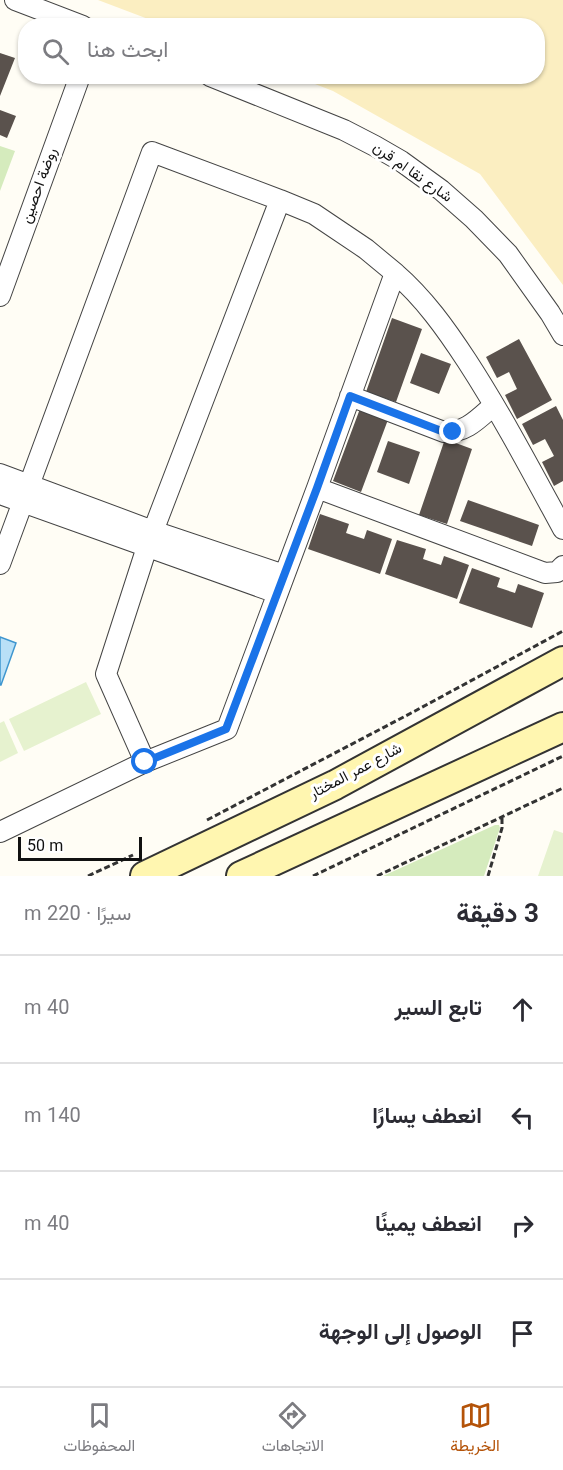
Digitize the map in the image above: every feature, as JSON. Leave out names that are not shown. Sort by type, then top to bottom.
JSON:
[{"type":"main road","name":"شارع عمر المختار","points":[[143,864],[335,784],[563,661]]},
{"type":"main road","points":[[241,876],[563,727]]},
{"type":"street","points":[[15,0],[61,18]]},
{"type":"street","name":"روضة احصين","points":[[0,296],[77,84]]},
{"type":"street","name":"شارع نقا ام قرن","points":[[230,84],[344,130],[401,161],[441,190],[474,219],[508,254],[563,335]]},
{"type":"street","points":[[0,564],[152,152],[314,214],[366,249],[412,287],[445,328],[494,405],[563,529]]},
{"type":"street","points":[[145,762],[106,674],[150,539],[280,200]]},
{"type":"street","points":[[0,832],[145,762],[226,729],[317,488],[394,273]]},
{"type":"street","points":[[350,396],[444,432],[461,431],[494,405]]},
{"type":"street","points":[[0,474],[25,493],[280,584]]},
{"type":"street","points":[[317,488],[545,573],[556,572],[563,566]]},
{"type":"street","points":[[0,494],[25,493]]},
{"type":"path","points":[[205,821],[563,631]]},
{"type":"path","points":[[313,876],[563,756]]},
{"type":"path","points":[[377,876],[563,788]]},
{"type":"path","points":[[488,876],[502,828],[502,818]]},
{"type":"path","points":[[88,876],[143,864]]},
{"type":"green space","points":[[0,146],[15,151],[0,191]]},
{"type":"green space","points":[[86,682],[101,714],[24,751],[9,719]]},
{"type":"green space","points":[[4,721],[18,753],[0,762],[0,723]]},
{"type":"green space","points":[[499,825],[500,828],[484,876],[383,876]]},
{"type":"green space","points":[[554,830],[563,833],[563,876],[538,876]]},
{"type":"sand","points":[[98,0],[563,0],[563,285],[480,174],[333,91],[315,84],[545,84],[545,18],[146,18]]},
{"type":"water","points":[[0,637],[16,643],[1,685],[0,685]]},
{"type":"building","points":[[0,53],[15,58],[0,96]]},
{"type":"building","points":[[0,110],[16,116],[7,138],[0,135]]},
{"type":"building","points":[[392,318],[422,329],[396,402],[366,392]]},
{"type":"building","points":[[519,339],[552,400],[517,419],[505,395],[517,389],[509,372],[497,378],[486,357]]},
{"type":"building","points":[[421,353],[451,364],[439,394],[410,383]]},
{"type":"building","points":[[361,406],[389,417],[361,492],[333,481]]},
{"type":"building","points":[[556,406],[563,420],[563,481],[554,486],[542,462],[554,456],[545,439],[533,445],[522,424]]},
{"type":"building","points":[[445,439],[472,449],[447,524],[419,515]]},
{"type":"building","points":[[388,441],[420,452],[409,484],[377,472]]},
{"type":"building","points":[[468,500],[539,525],[532,546],[460,521]]},
{"type":"building","points":[[320,514],[349,524],[346,533],[364,539],[367,530],[392,539],[380,574],[308,549]]},
{"type":"building","points":[[397,540],[426,549],[423,559],[441,565],[444,556],[469,565],[457,599],[385,574]]},
{"type":"building","points":[[472,568],[500,578],[497,587],[515,593],[518,584],[544,593],[532,628],[459,603]]},
{"type":"route","points":[[145,762],[226,729],[350,396],[444,432],[453,432]]}]
